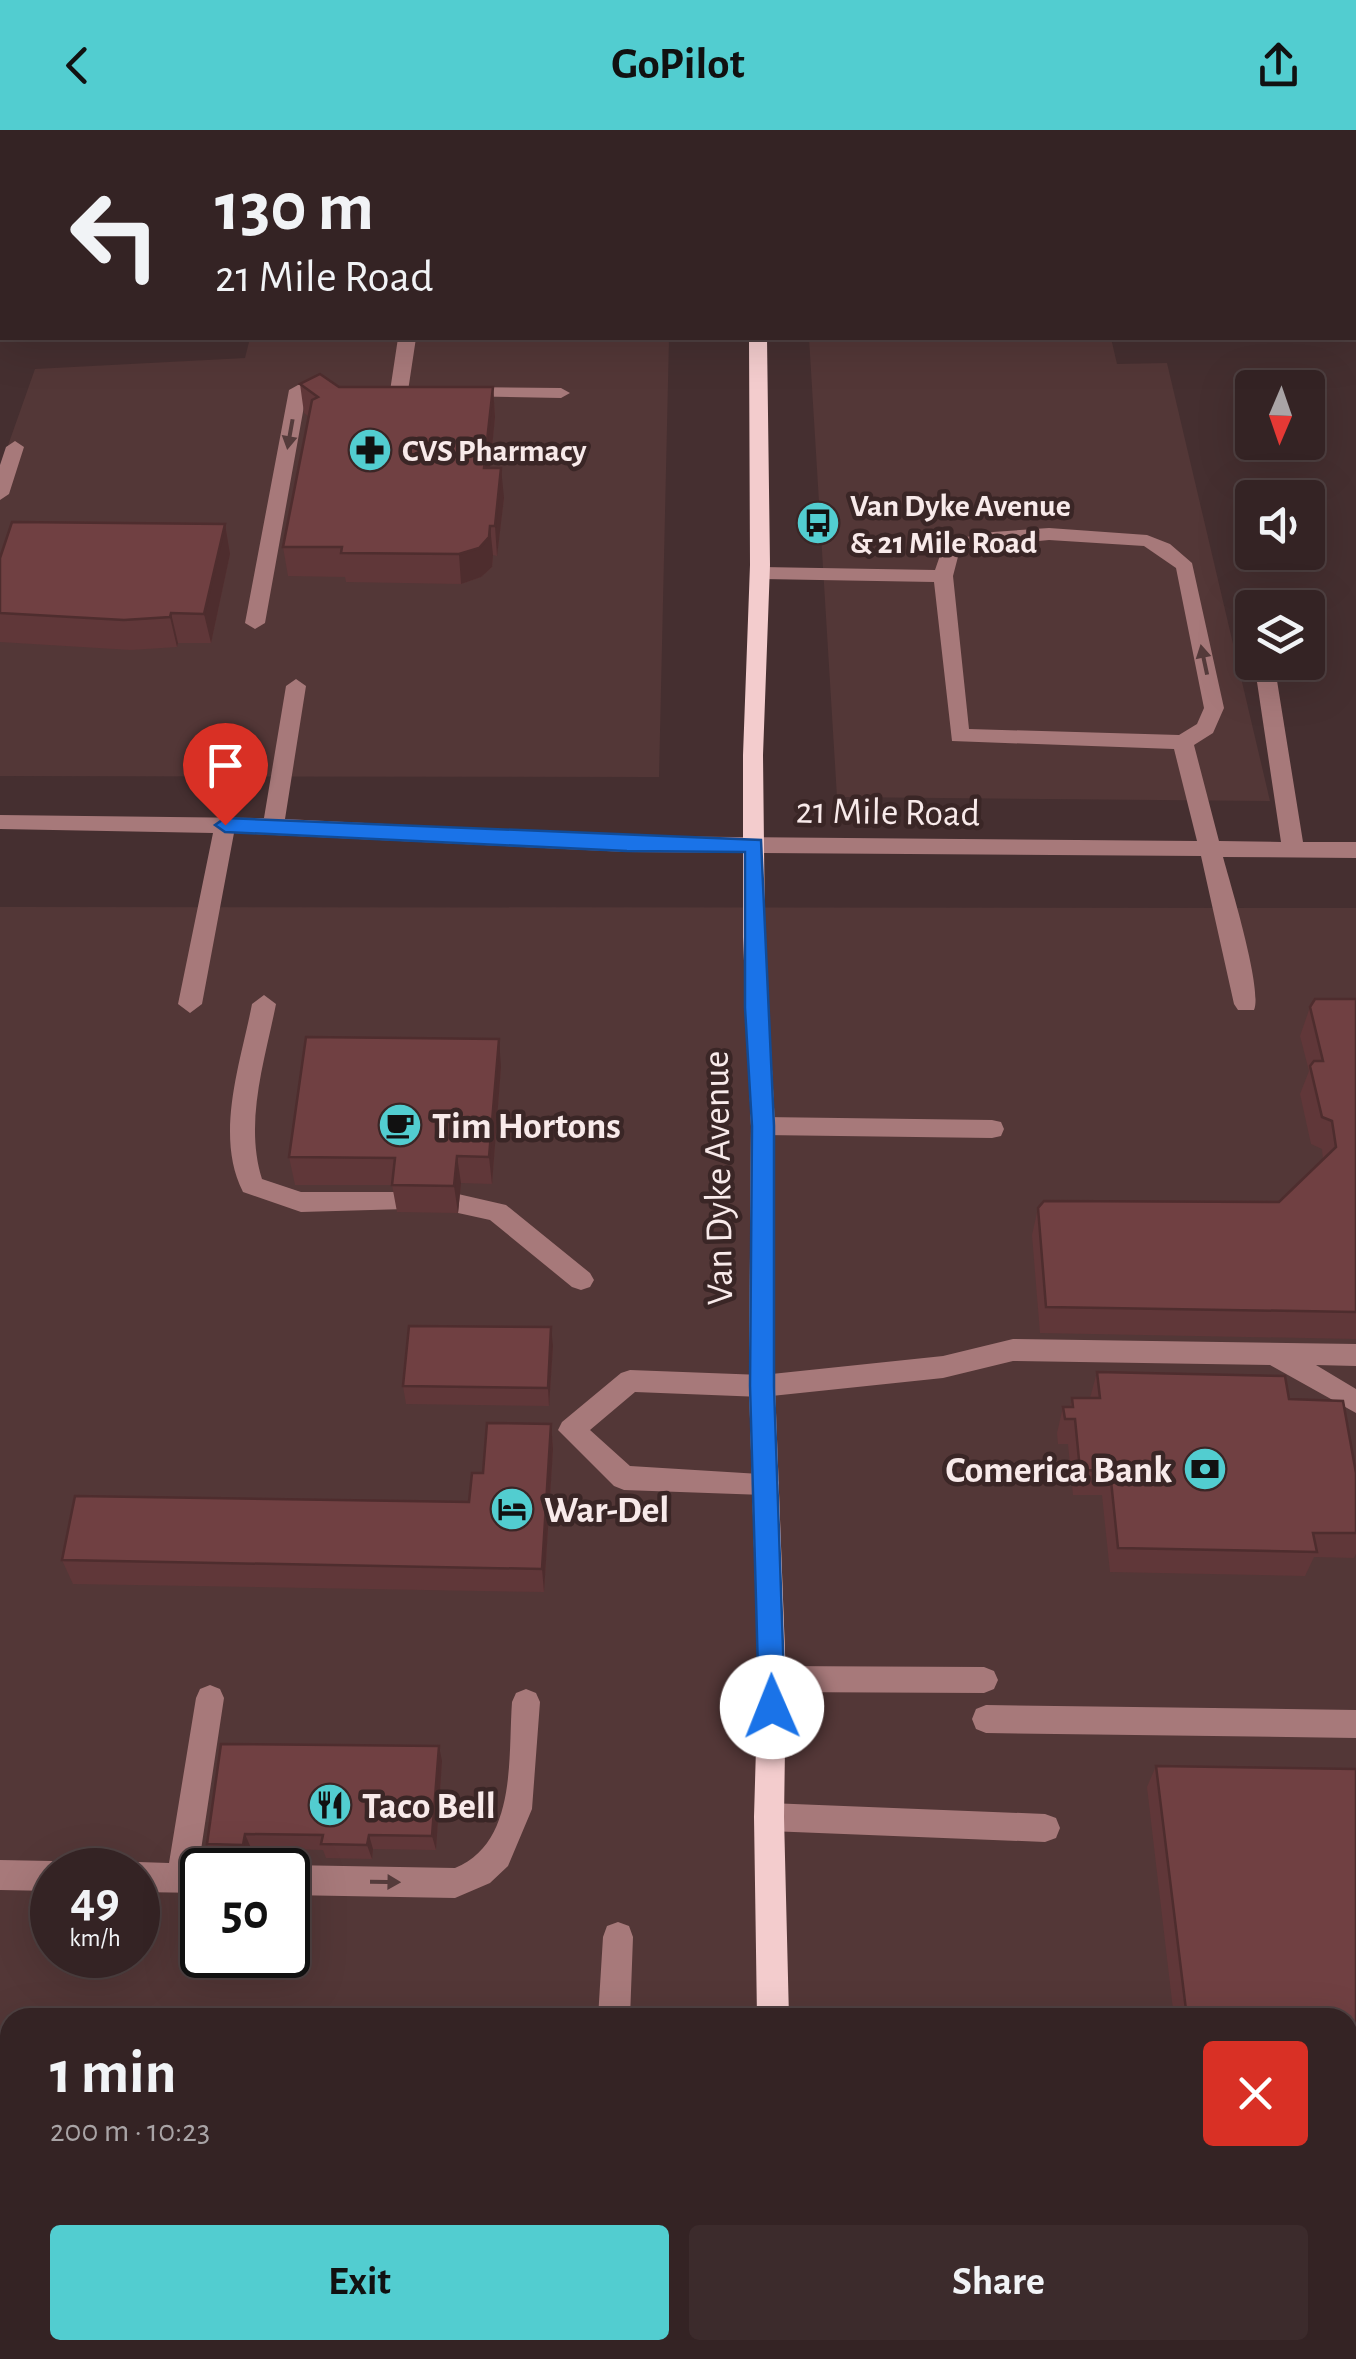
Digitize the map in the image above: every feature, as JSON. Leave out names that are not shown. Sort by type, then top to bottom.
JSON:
[{"type":"main road","name":"Van Dyke Avenue","points":[[758,340],[760,573],[754,845],[756,1008],[763,1126],[762,1386],[772,1678],[769,1816],[773,2008]]},
{"type":"street","points":[[407,340],[408,391],[561,393]]},
{"type":"street","points":[[255,624],[298,390],[348,391]]},
{"type":"street","points":[[0,494],[15,447]]},
{"type":"street","points":[[976,537],[1120,537],[1172,552],[1184,567],[1214,708],[1206,728],[1183,742],[959,736],[943,576],[952,546],[976,537]]},
{"type":"street","points":[[760,573],[943,576]]},
{"type":"street","points":[[1267,680],[1293,850]]},
{"type":"street","points":[[272,826],[296,686]]},
{"type":"street","points":[[1183,742],[1208,850],[1236,942],[1246,1004]]},
{"type":"street","name":"21 Mile Road","points":[[0,822],[272,826],[627,844],[1356,850]]},
{"type":"street","points":[[190,1004],[225,825]]},
{"type":"street","points":[[264,1004],[242,1134],[241,1153],[252,1185],[301,1202],[397,1202]]},
{"type":"street","points":[[763,1126],[992,1129]]},
{"type":"street","points":[[458,1204],[497,1212],[581,1280]]},
{"type":"street","points":[[766,1482],[624,1478],[571,1430],[630,1381],[762,1386],[943,1367],[1013,1350],[1356,1354]]},
{"type":"street","points":[[1265,1354],[1290,1361],[1356,1402]]},
{"type":"street","points":[[772,1678],[984,1680]]},
{"type":"street","points":[[195,1848],[210,1698]]},
{"type":"street","points":[[310,1880],[455,1883],[472,1879],[493,1865],[507,1845],[517,1809],[526,1702]]},
{"type":"street","points":[[986,1719],[1356,1724]]},
{"type":"street","points":[[769,1816],[1045,1828]]},
{"type":"street","points":[[0,1876],[30,1876]]},
{"type":"street","points":[[614,2008],[618,1938]]},
{"type":"shaded area","points":[[250,340],[669,340],[659,777],[0,776],[0,468],[35,369],[245,358]]},
{"type":"shaded area","points":[[809,340],[1111,340],[1117,364],[1167,363],[1235,652],[1235,680],[1242,680],[1270,801],[837,797]]},
{"type":"shaded area","points":[[0,907],[1356,908],[1356,2008],[0,2008]]},
{"type":"building","name":"CVS Pharmacy","points":[[320,374],[339,387],[493,387],[484,468],[501,468],[495,526],[490,526],[489,537],[479,548],[459,554],[341,553],[342,547],[283,547],[312,400],[318,397],[300,384]]},
{"type":"building","points":[[12,522],[225,524],[204,614],[171,613],[170,617],[124,620],[0,613],[0,558]]},
{"type":"building","points":[[1315,999],[1356,999],[1356,1312],[1046,1307],[1038,1208],[1044,1201],[1279,1202],[1336,1147],[1332,1121],[1322,1117],[1310,1066],[1314,1061],[1323,1061],[1310,1007]]},
{"type":"building","name":"Tim Hortons","points":[[306,1037],[499,1039],[489,1157],[457,1156],[454,1186],[392,1185],[395,1158],[289,1157]]},
{"type":"building","points":[[409,1326],[551,1327],[548,1388],[403,1386]]},
{"type":"building","name":"Comerica Bank","points":[[1097,1372],[1285,1376],[1289,1399],[1343,1401],[1356,1473],[1356,1533],[1313,1533],[1317,1552],[1118,1548],[1110,1471],[1080,1470],[1075,1419],[1065,1419],[1063,1407],[1073,1407],[1072,1398],[1100,1398]]},
{"type":"building","name":"War-Del","points":[[487,1423],[551,1424],[542,1569],[62,1560],[75,1496],[469,1502],[472,1473],[483,1473]]},
{"type":"building","name":"Taco Bell","points":[[221,1744],[439,1746],[432,1836],[369,1835],[367,1845],[321,1844],[323,1835],[245,1834],[243,1845],[207,1844]]},
{"type":"building","points":[[1156,1766],[1356,1769],[1356,2008],[1186,2008]]},
{"type":"place","name":"CVS Pharmacy","points":[[370,450]]},
{"type":"place","name":"Van Dyke Avenue & 21 Mile Road","points":[[818,523]]},
{"type":"place","name":"Tim Hortons","points":[[400,1125]]},
{"type":"place","name":"Comerica Bank","points":[[1205,1469]]},
{"type":"place","name":"War-Del","points":[[512,1509]]},
{"type":"place","name":"Taco Bell","points":[[330,1805]]},
{"type":"route","points":[[225,825],[627,844],[754,845],[756,1008],[763,1126],[762,1386],[772,1707]]}]
